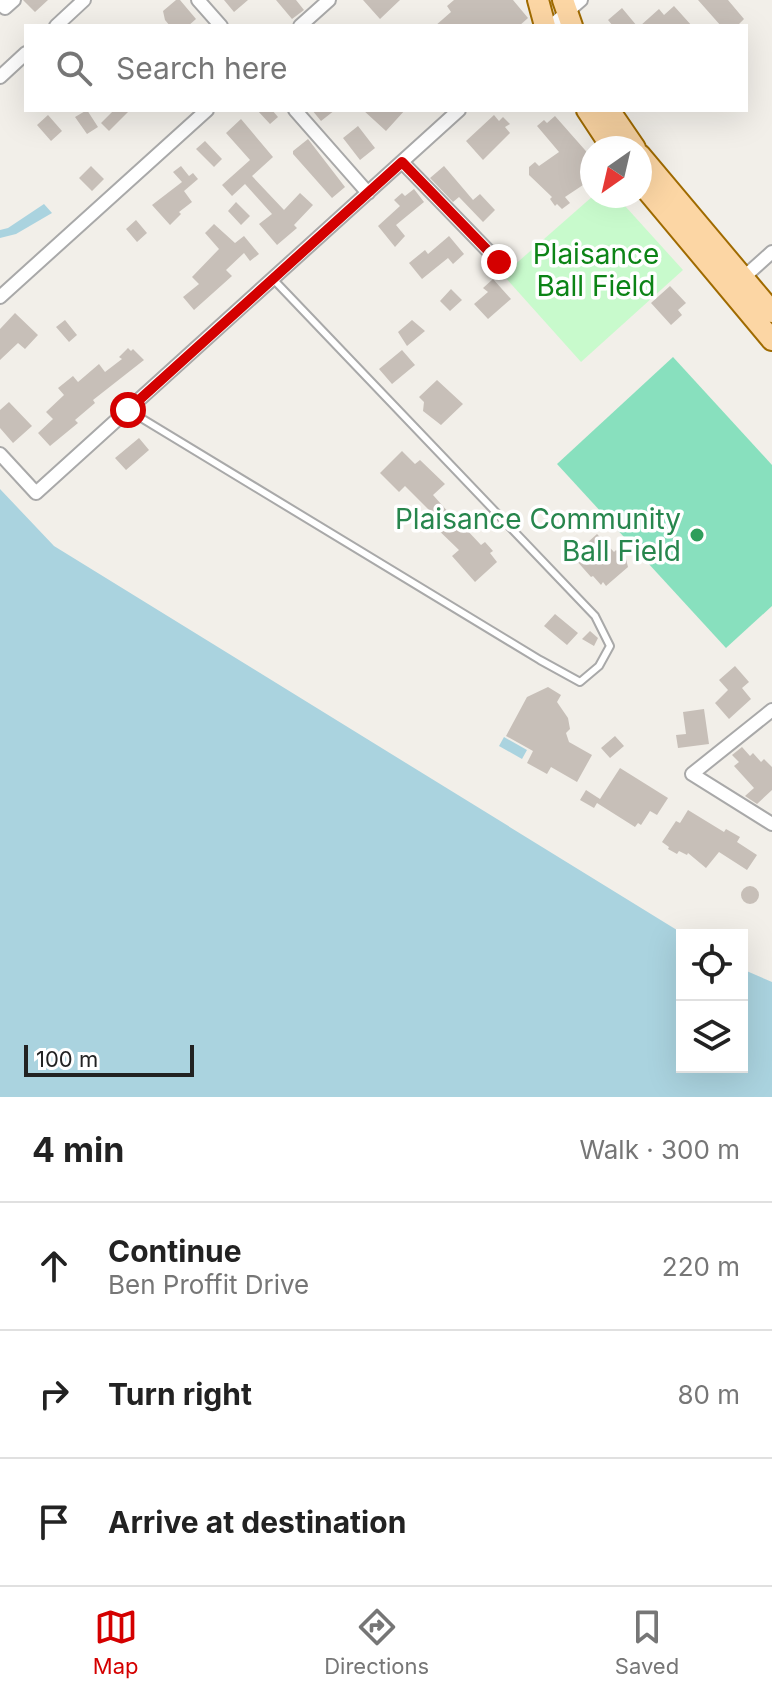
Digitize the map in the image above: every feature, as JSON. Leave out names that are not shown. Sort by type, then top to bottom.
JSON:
[{"type":"main road","points":[[538,0],[544,24]]},
{"type":"main road","points":[[588,112],[604,136]]},
{"type":"main road","points":[[610,112],[627,136]]},
{"type":"main road","points":[[652,169],[772,312]]},
{"type":"main road","points":[[652,196],[772,340]]},
{"type":"street","points":[[58,24],[84,0]]},
{"type":"street","points":[[198,0],[219,24]]},
{"type":"street","points":[[302,24],[329,0]]},
{"type":"street","points":[[0,77],[24,55]]},
{"type":"street","points":[[0,297],[205,112]]},
{"type":"street","points":[[297,112],[368,193]]},
{"type":"street","points":[[0,454],[36,493],[457,112]]},
{"type":"street","points":[[402,162],[499,262]]},
{"type":"street","points":[[743,278],[772,252]]},
{"type":"street","points":[[772,710],[692,774],[772,824]]},
{"type":"lane","points":[[128,410],[580,682],[599,666],[610,646],[595,616],[273,279]]},
{"type":"green space","name":"Plaisance Ball Field","points":[[580,207],[627,208],[683,270],[581,362],[503,275]]},
{"type":"green space","name":"Plaisance Community Ball Field","points":[[673,357],[772,465],[772,606],[726,648],[557,464]]},
{"type":"water","points":[[44,204],[52,213],[16,234],[0,238],[0,230]]},
{"type":"water","points":[[0,489],[54,546],[676,929],[676,1073],[748,1073],[748,972],[772,982],[772,1097],[0,1097]]},
{"type":"water","points":[[504,737],[527,750],[522,759],[499,746]]},
{"type":"building","points":[[23,0],[48,0],[35,12]]},
{"type":"building","points":[[180,0],[196,19],[190,24],[168,24],[163,11]]},
{"type":"building","points":[[224,0],[248,0],[234,12]]},
{"type":"building","points":[[276,0],[296,0],[304,10],[292,19]]},
{"type":"building","points":[[363,0],[400,0],[380,19]]},
{"type":"building","points":[[454,0],[513,0],[528,18],[521,24],[437,24],[451,12],[447,6]]},
{"type":"building","points":[[698,0],[728,0],[744,19],[739,24],[719,24]]},
{"type":"building","points":[[674,6],[690,24],[642,24],[659,9],[664,15]]},
{"type":"building","points":[[622,8],[635,24],[611,24],[608,20]]},
{"type":"building","points":[[88,112],[98,127],[87,134],[75,117]]},
{"type":"building","points":[[112,112],[128,112],[109,131],[101,123]]},
{"type":"building","points":[[259,112],[274,112],[278,117],[270,124]]},
{"type":"building","points":[[314,112],[332,112],[321,121]]},
{"type":"building","points":[[365,112],[403,112],[386,131]]},
{"type":"building","points":[[48,115],[62,131],[51,141],[37,125]]},
{"type":"building","points":[[494,115],[499,121],[503,117],[510,124],[505,127],[510,133],[483,160],[466,141]]},
{"type":"building","points":[[555,116],[580,144],[580,187],[565,197],[570,203],[562,209],[557,204],[555,206],[550,199],[552,197],[529,175],[529,167],[535,162],[539,166],[559,152],[537,126],[544,120],[547,123]]},
{"type":"building","points":[[241,119],[273,157],[252,176],[284,210],[300,193],[313,205],[294,225],[297,228],[277,245],[259,224],[272,214],[245,184],[232,196],[222,185],[250,160],[226,133]]},
{"type":"building","points":[[358,126],[375,148],[360,160],[343,138]]},
{"type":"building","points":[[308,139],[345,187],[332,198],[293,154]]},
{"type":"building","points":[[205,141],[222,159],[214,167],[196,149]]},
{"type":"building","points":[[91,166],[104,179],[92,191],[79,178]]},
{"type":"building","points":[[181,166],[189,176],[193,173],[198,179],[184,191],[192,202],[179,212],[181,214],[170,225],[152,205],[182,182],[173,172]]},
{"type":"building","points":[[444,166],[473,200],[480,194],[495,210],[483,222],[459,197],[453,202],[430,178]]},
{"type":"building","points":[[414,189],[424,202],[396,225],[405,236],[395,247],[378,226],[400,206],[394,200]]},
{"type":"building","points":[[236,202],[250,216],[241,225],[228,211]]},
{"type":"building","points":[[136,220],[147,233],[137,242],[126,229]]},
{"type":"building","points":[[214,224],[235,243],[244,236],[259,254],[250,261],[244,253],[226,270],[232,276],[194,310],[183,297],[199,284],[192,277],[219,249],[205,233]]},
{"type":"building","points":[[449,236],[464,254],[453,264],[448,258],[422,279],[409,263],[425,250],[428,254]]},
{"type":"building","points":[[493,279],[511,299],[488,319],[474,304],[488,292],[483,288]]},
{"type":"building","points":[[670,286],[686,303],[678,310],[682,315],[671,325],[651,303]]},
{"type":"building","points":[[451,289],[462,300],[450,311],[440,301]]},
{"type":"building","points":[[15,313],[38,335],[25,349],[18,343],[0,360],[0,329]]},
{"type":"building","points":[[65,320],[77,335],[69,342],[56,327]]},
{"type":"building","points":[[412,320],[425,331],[407,346],[398,332]]},
{"type":"building","points":[[128,348],[144,360],[93,400],[95,403],[75,420],[78,423],[50,446],[38,433],[53,419],[46,412],[64,395],[58,388],[73,376],[78,382],[99,364],[105,372],[122,359],[119,357]]},
{"type":"building","points":[[402,350],[415,365],[392,384],[379,369]]},
{"type":"building","points":[[437,380],[463,404],[441,425],[423,411],[424,402],[419,397]]},
{"type":"building","points":[[9,402],[32,426],[13,443],[0,428],[0,410]]},
{"type":"building","points":[[139,438],[149,450],[126,470],[115,458]]},
{"type":"building","points":[[402,451],[415,464],[420,460],[445,484],[433,495],[450,514],[452,512],[458,518],[461,515],[467,521],[465,528],[481,545],[485,542],[493,551],[490,553],[497,562],[475,582],[452,556],[459,550],[429,521],[435,516],[405,486],[399,492],[380,473]]},
{"type":"building","points":[[597,534],[614,552],[616,550],[623,557],[625,555],[628,567],[606,586],[591,577],[575,559],[579,556],[576,553]]},
{"type":"building","points":[[555,614],[578,633],[567,645],[544,626]]},
{"type":"building","points":[[590,631],[598,638],[594,646],[582,639]]},
{"type":"building","points":[[735,666],[749,682],[742,688],[751,699],[729,719],[715,703],[728,690],[719,680]]},
{"type":"building","points":[[548,687],[561,695],[557,702],[568,718],[570,729],[566,733],[569,742],[592,755],[577,782],[551,767],[547,774],[527,763],[533,751],[506,736],[527,697]]},
{"type":"building","points":[[704,709],[709,744],[678,748],[676,735],[686,734],[683,712]]},
{"type":"building","points":[[615,736],[624,746],[610,758],[601,748]]},
{"type":"building","points":[[742,747],[750,756],[753,753],[761,762],[764,759],[772,767],[772,790],[757,804],[745,796],[754,788],[734,766],[739,762],[732,755]]},
{"type":"building","points":[[620,768],[668,798],[657,815],[650,811],[641,825],[638,823],[635,827],[597,803],[594,808],[580,800],[586,790],[600,799]]},
{"type":"building","points":[[688,810],[724,832],[726,829],[740,837],[737,842],[757,855],[747,870],[719,852],[706,868],[688,853],[679,851],[677,854],[668,849],[662,842]]},
{"type":"building","points":[[750,886],[759,895],[750,904],[741,895]]},
{"type":"place","name":"Plaisance Community Ball Field","points":[[697,535]]},
{"type":"route","points":[[128,410],[402,162],[499,262]]}]
